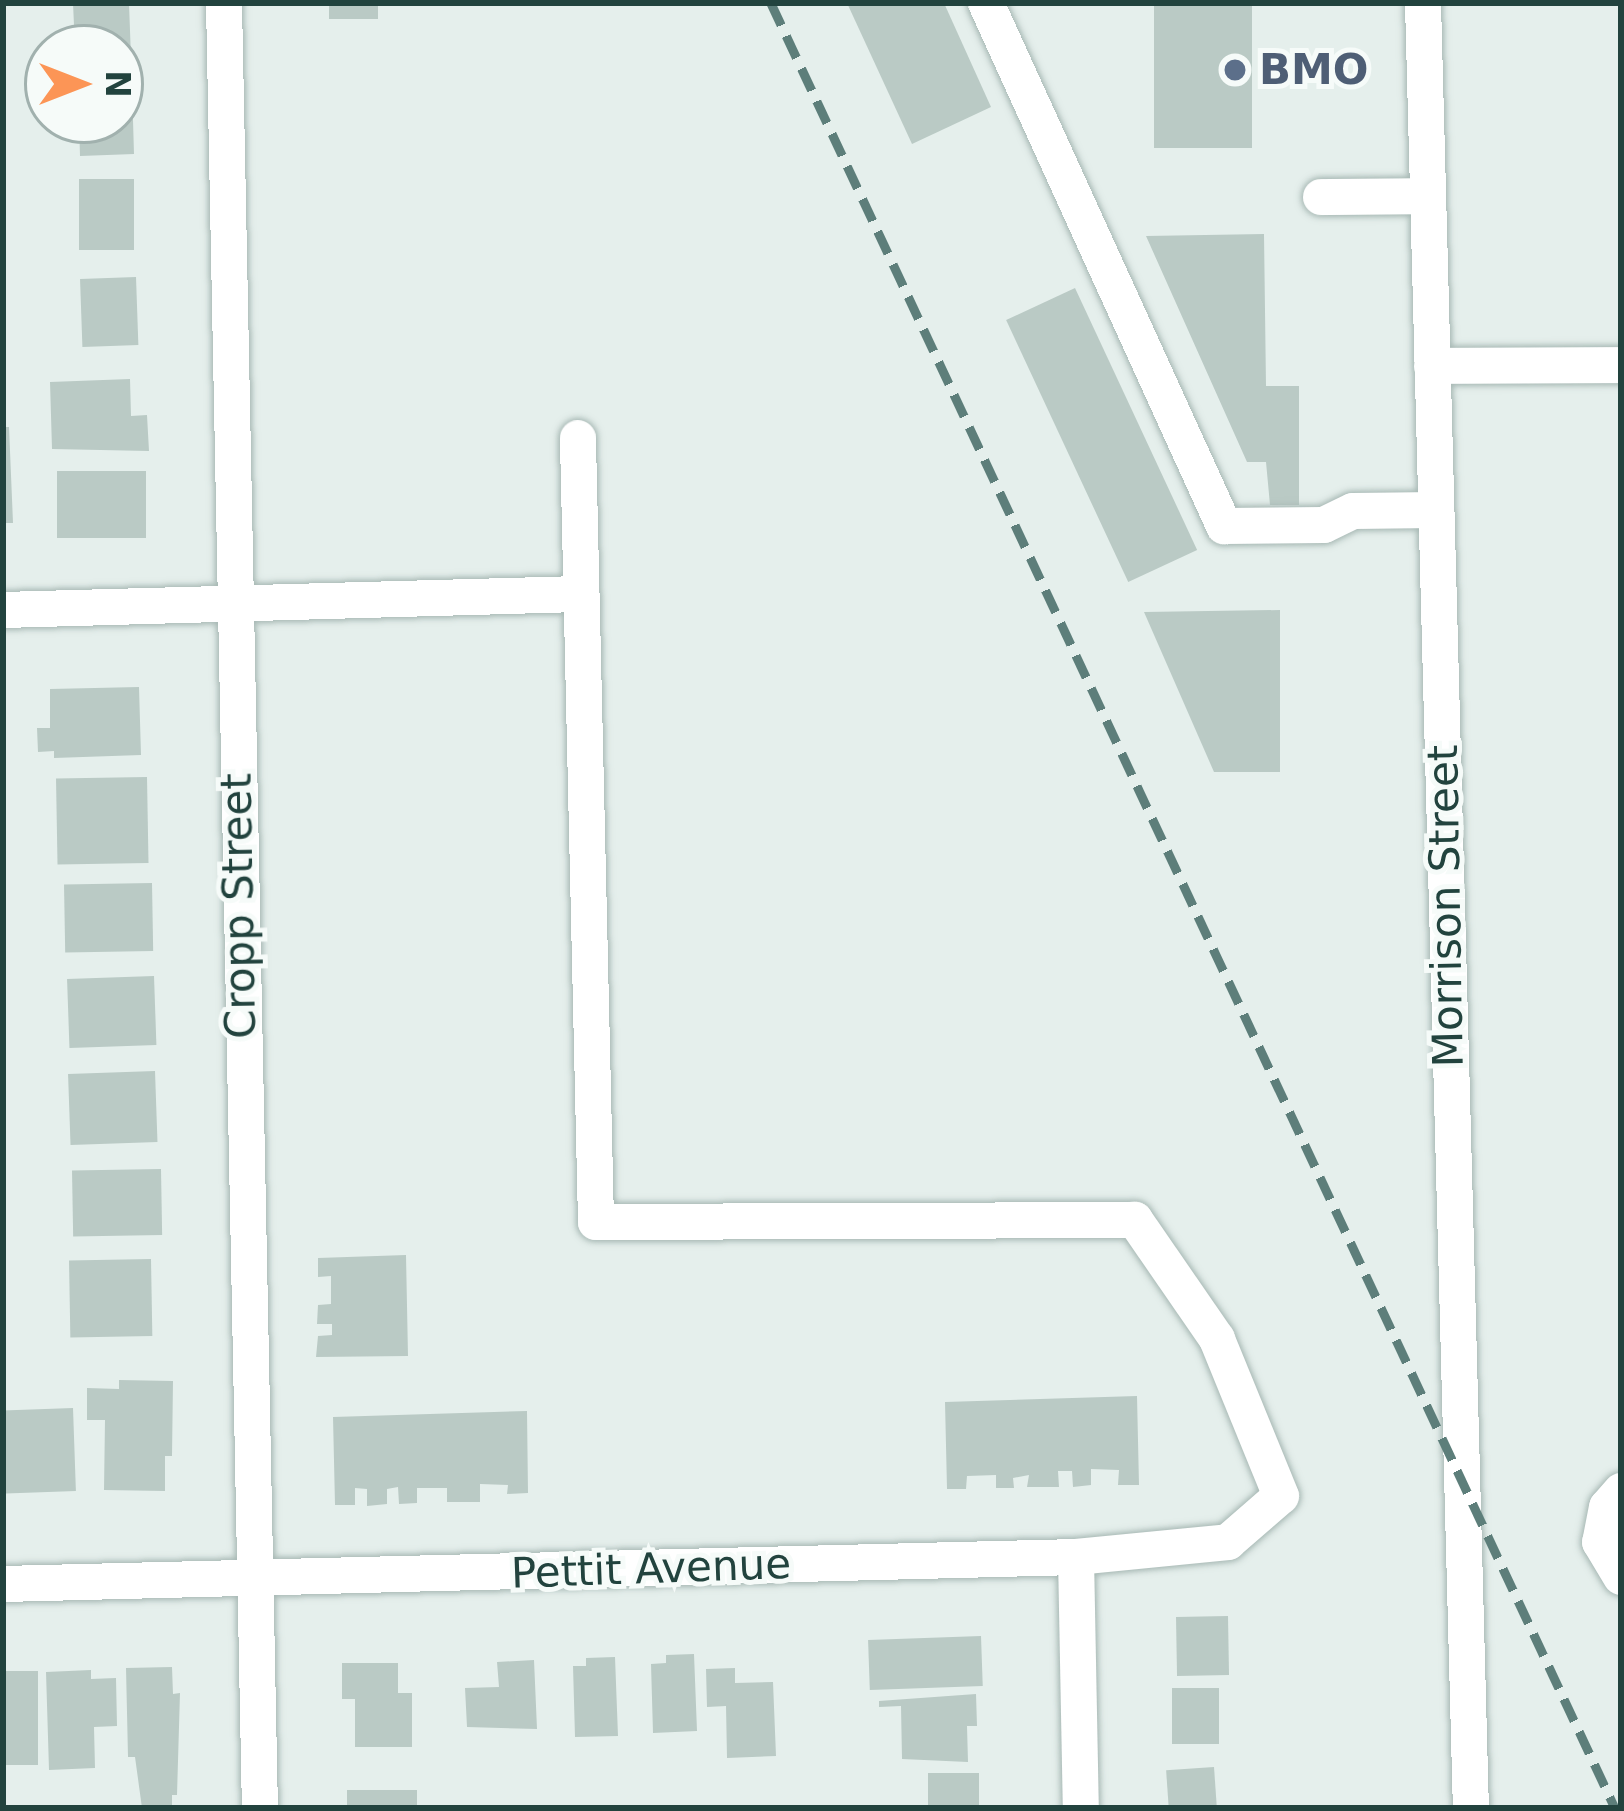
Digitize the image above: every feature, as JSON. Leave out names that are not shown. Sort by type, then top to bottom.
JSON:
[{"type":"street","name":"Cropp Street","points":[[224,3],[260,1808]]},
{"type":"street","points":[[986,3],[1223,526],[1324,525],[1353,511],[1436,510]]},
{"type":"street","name":"Morrison Street","points":[[1423,3],[1471,1808]]},
{"type":"street","points":[[1321,197],[1427,196]]},
{"type":"street","points":[[1432,366],[1621,364]]},
{"type":"street","points":[[3,610],[580,594],[578,438]]},
{"type":"street","name":"Pettit Avenue","points":[[3,1584],[1076,1557],[1228,1541],[1281,1496],[1216,1339],[1135,1220],[596,1222],[580,594]]},
{"type":"street","points":[[1621,1491],[1606,1507],[1600,1542],[1621,1577]]},
{"type":"street","points":[[1076,1557],[1081,1808]]},
{"type":"building","points":[[73,3],[129,3],[130,24],[74,24]]},
{"type":"building","points":[[329,3],[378,3],[378,19],[329,19]]},
{"type":"building","points":[[847,3],[944,3],[991,107],[912,144]]},
{"type":"building","points":[[1154,3],[1252,3],[1252,148],[1154,148]]},
{"type":"building","points":[[80,144],[134,144],[134,154],[80,156]]},
{"type":"building","points":[[79,179],[134,179],[134,250],[79,250]]},
{"type":"building","points":[[1264,234],[1266,386],[1299,386],[1299,505],[1270,505],[1266,462],[1247,462],[1146,236]]},
{"type":"building","points":[[136,277],[138,345],[82,347],[80,279]]},
{"type":"building","points":[[1075,288],[1197,550],[1128,582],[1006,320]]},
{"type":"building","points":[[130,379],[131,416],[147,415],[149,451],[52,449],[50,382]]},
{"type":"building","points":[[3,427],[9,427],[13,523],[3,523]]},
{"type":"building","points":[[57,471],[146,471],[146,538],[57,538]]},
{"type":"building","points":[[1280,610],[1280,772],[1214,772],[1144,612]]},
{"type":"building","points":[[139,687],[141,755],[54,758],[54,751],[38,752],[37,728],[50,728],[50,689]]},
{"type":"building","points":[[147,777],[149,863],[58,865],[56,779]]},
{"type":"building","points":[[152,883],[153,951],[65,953],[64,885]]},
{"type":"building","points":[[154,976],[156,1045],[69,1048],[67,979]]},
{"type":"building","points":[[155,1071],[157,1142],[71,1145],[68,1074]]},
{"type":"building","points":[[161,1169],[162,1235],[73,1237],[72,1171]]},
{"type":"building","points":[[406,1255],[408,1356],[316,1357],[318,1336],[332,1335],[332,1324],[317,1324],[318,1305],[331,1304],[331,1276],[318,1277],[318,1258]]},
{"type":"building","points":[[151,1259],[152,1336],[70,1337],[69,1260]]},
{"type":"building","points":[[119,1380],[173,1381],[172,1456],[165,1456],[165,1491],[104,1490],[105,1420],[87,1420],[87,1388],[119,1389]]},
{"type":"building","points":[[1137,1396],[1139,1485],[1118,1485],[1119,1470],[1091,1469],[1091,1485],[1073,1487],[1072,1471],[1058,1471],[1059,1487],[1027,1487],[1029,1475],[1013,1478],[1014,1488],[996,1488],[996,1475],[967,1476],[966,1489],[947,1489],[945,1402]]},
{"type":"building","points":[[73,1408],[76,1491],[6,1493],[3,1410]]},
{"type":"building","points":[[527,1411],[528,1493],[507,1494],[508,1485],[480,1484],[480,1502],[447,1502],[447,1488],[417,1488],[417,1503],[399,1504],[398,1487],[387,1489],[387,1504],[367,1506],[367,1489],[355,1488],[355,1505],[335,1505],[333,1417]]},
{"type":"building","points":[[1228,1616],[1229,1675],[1177,1676],[1176,1617]]},
{"type":"building","points":[[981,1636],[983,1686],[870,1690],[868,1640]]},
{"type":"building","points":[[694,1654],[697,1731],[653,1733],[651,1664],[666,1663],[666,1655]]},
{"type":"building","points":[[615,1657],[618,1736],[575,1737],[573,1666],[586,1666],[586,1658]]},
{"type":"building","points":[[534,1660],[537,1729],[467,1727],[465,1688],[499,1687],[497,1662]]},
{"type":"building","points":[[342,1663],[398,1663],[398,1693],[412,1693],[412,1747],[355,1747],[355,1699],[342,1699]]},
{"type":"building","points":[[172,1667],[173,1694],[180,1693],[177,1795],[172,1795],[172,1808],[142,1808],[135,1757],[128,1757],[126,1668]]},
{"type":"building","points":[[735,1668],[735,1683],[773,1682],[776,1756],[727,1758],[726,1706],[707,1707],[706,1669]]},
{"type":"building","points":[[91,1670],[91,1679],[116,1678],[117,1726],[94,1727],[95,1768],[49,1770],[46,1672]]},
{"type":"building","points":[[3,1671],[38,1671],[38,1765],[3,1765]]},
{"type":"building","points":[[1172,1688],[1219,1688],[1219,1744],[1172,1744]]},
{"type":"building","points":[[976,1694],[977,1726],[967,1726],[968,1762],[902,1759],[901,1706],[879,1707],[879,1701]]},
{"type":"building","points":[[1214,1767],[1217,1808],[1169,1808],[1166,1770]]},
{"type":"building","points":[[928,1773],[979,1773],[979,1808],[928,1808]]},
{"type":"building","points":[[347,1790],[417,1790],[417,1808],[347,1808]]},
{"type":"railway","points":[[771,3],[1615,1808]]},
{"type":"place","name":"BMO","points":[[1235,70]]}]
